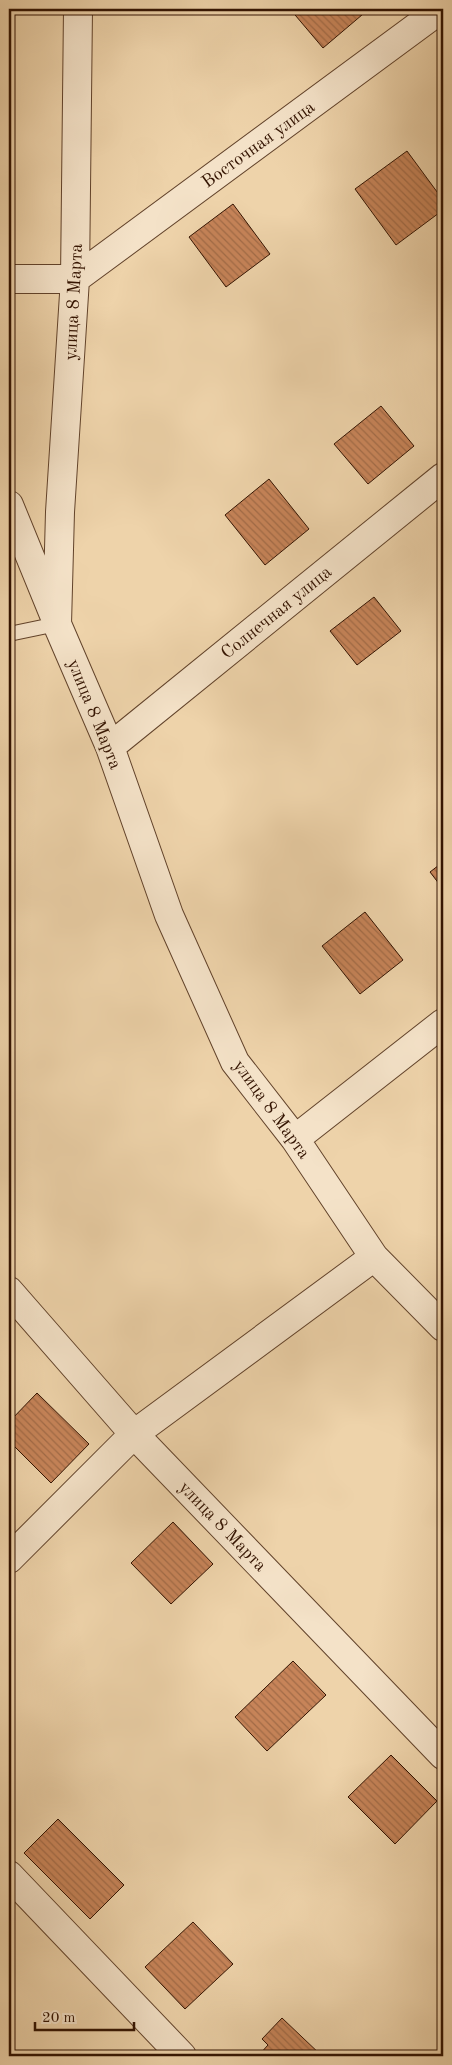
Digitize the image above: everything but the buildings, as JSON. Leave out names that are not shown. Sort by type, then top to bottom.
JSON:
[{"type":"street","name":"улица 8 Марта","points":[[78,9],[76,279],[60,512],[57,624],[110,747],[169,915],[236,1062],[295,1139],[374,1257],[443,1327]]},
{"type":"street","name":"Восточная улица","points":[[76,279],[441,9]]},
{"type":"street","points":[[9,279],[76,279]]},
{"type":"street","name":"Солнечная улица","points":[[110,747],[443,477]]},
{"type":"street","points":[[9,505],[57,624]]},
{"type":"street","points":[[295,1139],[443,1023]]},
{"type":"street","points":[[9,1559],[134,1434],[374,1257]]},
{"type":"street","name":"улица 8 Марта","points":[[9,1291],[134,1434],[443,1755]]},
{"type":"street","points":[[9,1875],[182,2056]]},
{"type":"lane","points":[[9,634],[57,624]]}]
